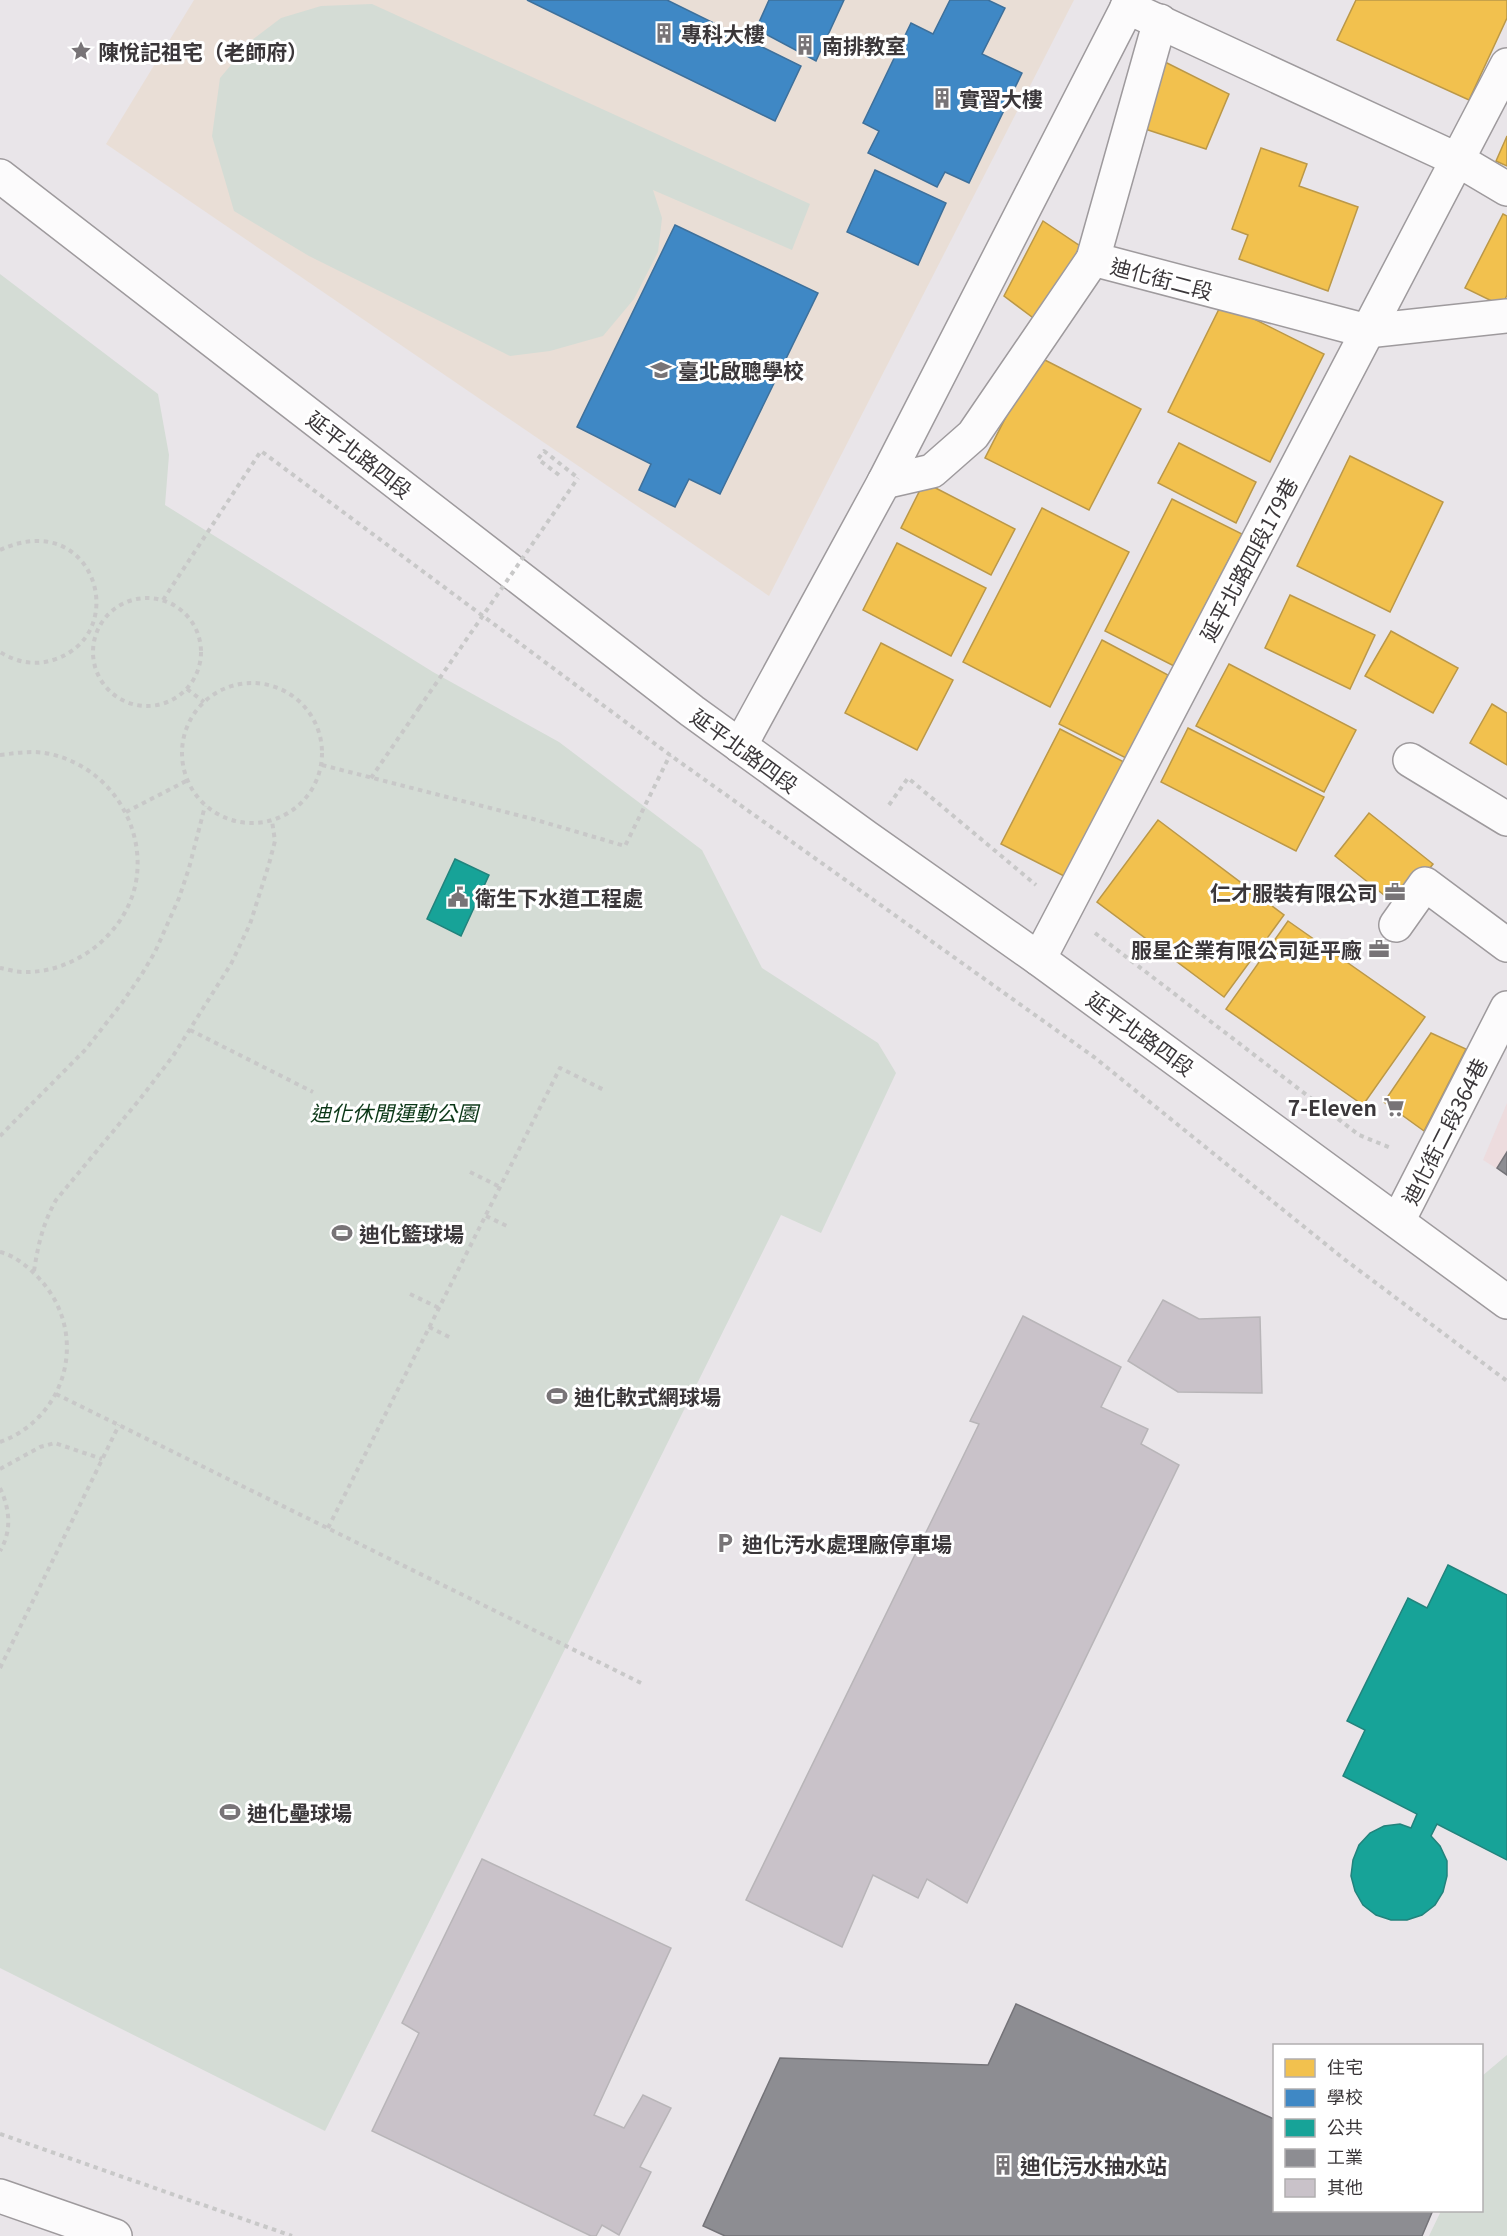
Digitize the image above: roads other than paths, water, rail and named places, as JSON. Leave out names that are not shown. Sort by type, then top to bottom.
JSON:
[{"type":"street","points":[[740,746],[884,482],[1129,4],[1160,21],[1458,160],[1507,189]]},
{"type":"street","points":[[1093,259],[1160,21]]},
{"type":"street","name":"延平北路四段179巷","points":[[1040,959],[1507,65]]},
{"type":"street","name":"延平北路四段","points":[[0,176],[692,711],[1040,959],[1507,1302]]},
{"type":"street","name":"迪化街二段","points":[[884,482],[932,471],[973,435],[1093,259],[1367,331],[1507,316]]},
{"type":"street","points":[[1410,760],[1507,819]]},
{"type":"street","points":[[1396,925],[1425,884],[1507,945]]},
{"type":"street","name":"迪化街二段364巷","points":[[1398,1221],[1507,1008]]},
{"type":"street","points":[[0,2196],[115,2236]]},
{"type":"place","name":"專科大樓","points":[[664,33]]},
{"type":"place","name":"南排教室","points":[[805,45]]},
{"type":"place","name":"陳悅記祖宅（老師府）","points":[[81,51]]},
{"type":"place","name":"實習大樓","points":[[942,98]]},
{"type":"place","name":"臺北啟聰學校","points":[[661,370]]},
{"type":"place","name":"仁才服裝有限公司","points":[[1395,892]]},
{"type":"place","name":"衛生下水道工程處","points":[[458,897]]},
{"type":"place","name":"服星企業有限公司延平廠","points":[[1379,949]]},
{"type":"place","name":"7-Eleven","points":[[1394,1107]]},
{"type":"place","name":"迪化籃球場","points":[[342,1233]]},
{"type":"place","name":"迪化軟式網球場","points":[[557,1396]]},
{"type":"place","name":"迪化汚水處理廠停車場","points":[[725,1543]]},
{"type":"place","name":"迪化壘球場","points":[[230,1812]]},
{"type":"place","name":"迪化污水抽水站","points":[[1003,2165]]},
{"type":"park label","name":"迪化休閒運動公園","points":[[394,1112]]}]
